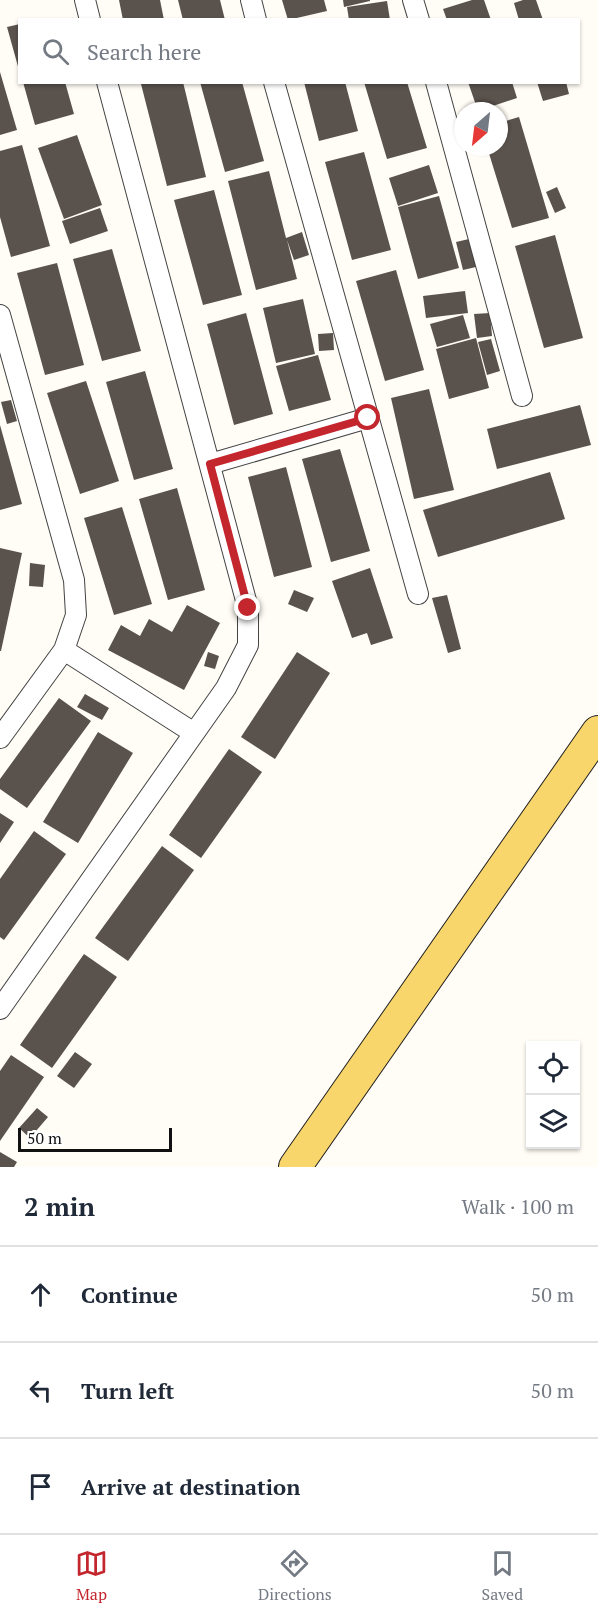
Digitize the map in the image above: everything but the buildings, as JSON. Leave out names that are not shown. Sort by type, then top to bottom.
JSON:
[{"type":"main road","points":[[295,1167],[598,732]]},
{"type":"street","points":[[85,0],[90,18]]},
{"type":"street","points":[[251,0],[256,18]]},
{"type":"street","points":[[413,0],[418,18]]},
{"type":"street","points":[[0,1010],[226,688],[248,645],[248,608],[108,84]]},
{"type":"street","points":[[275,84],[418,594]]},
{"type":"street","points":[[437,84],[522,396]]},
{"type":"street","points":[[0,315],[74,580],[76,615],[64,650],[0,738]]},
{"type":"street","points":[[210,464],[368,418]]},
{"type":"street","points":[[64,650],[194,734]]},
{"type":"route","points":[[248,608],[210,464],[368,418]]}]
